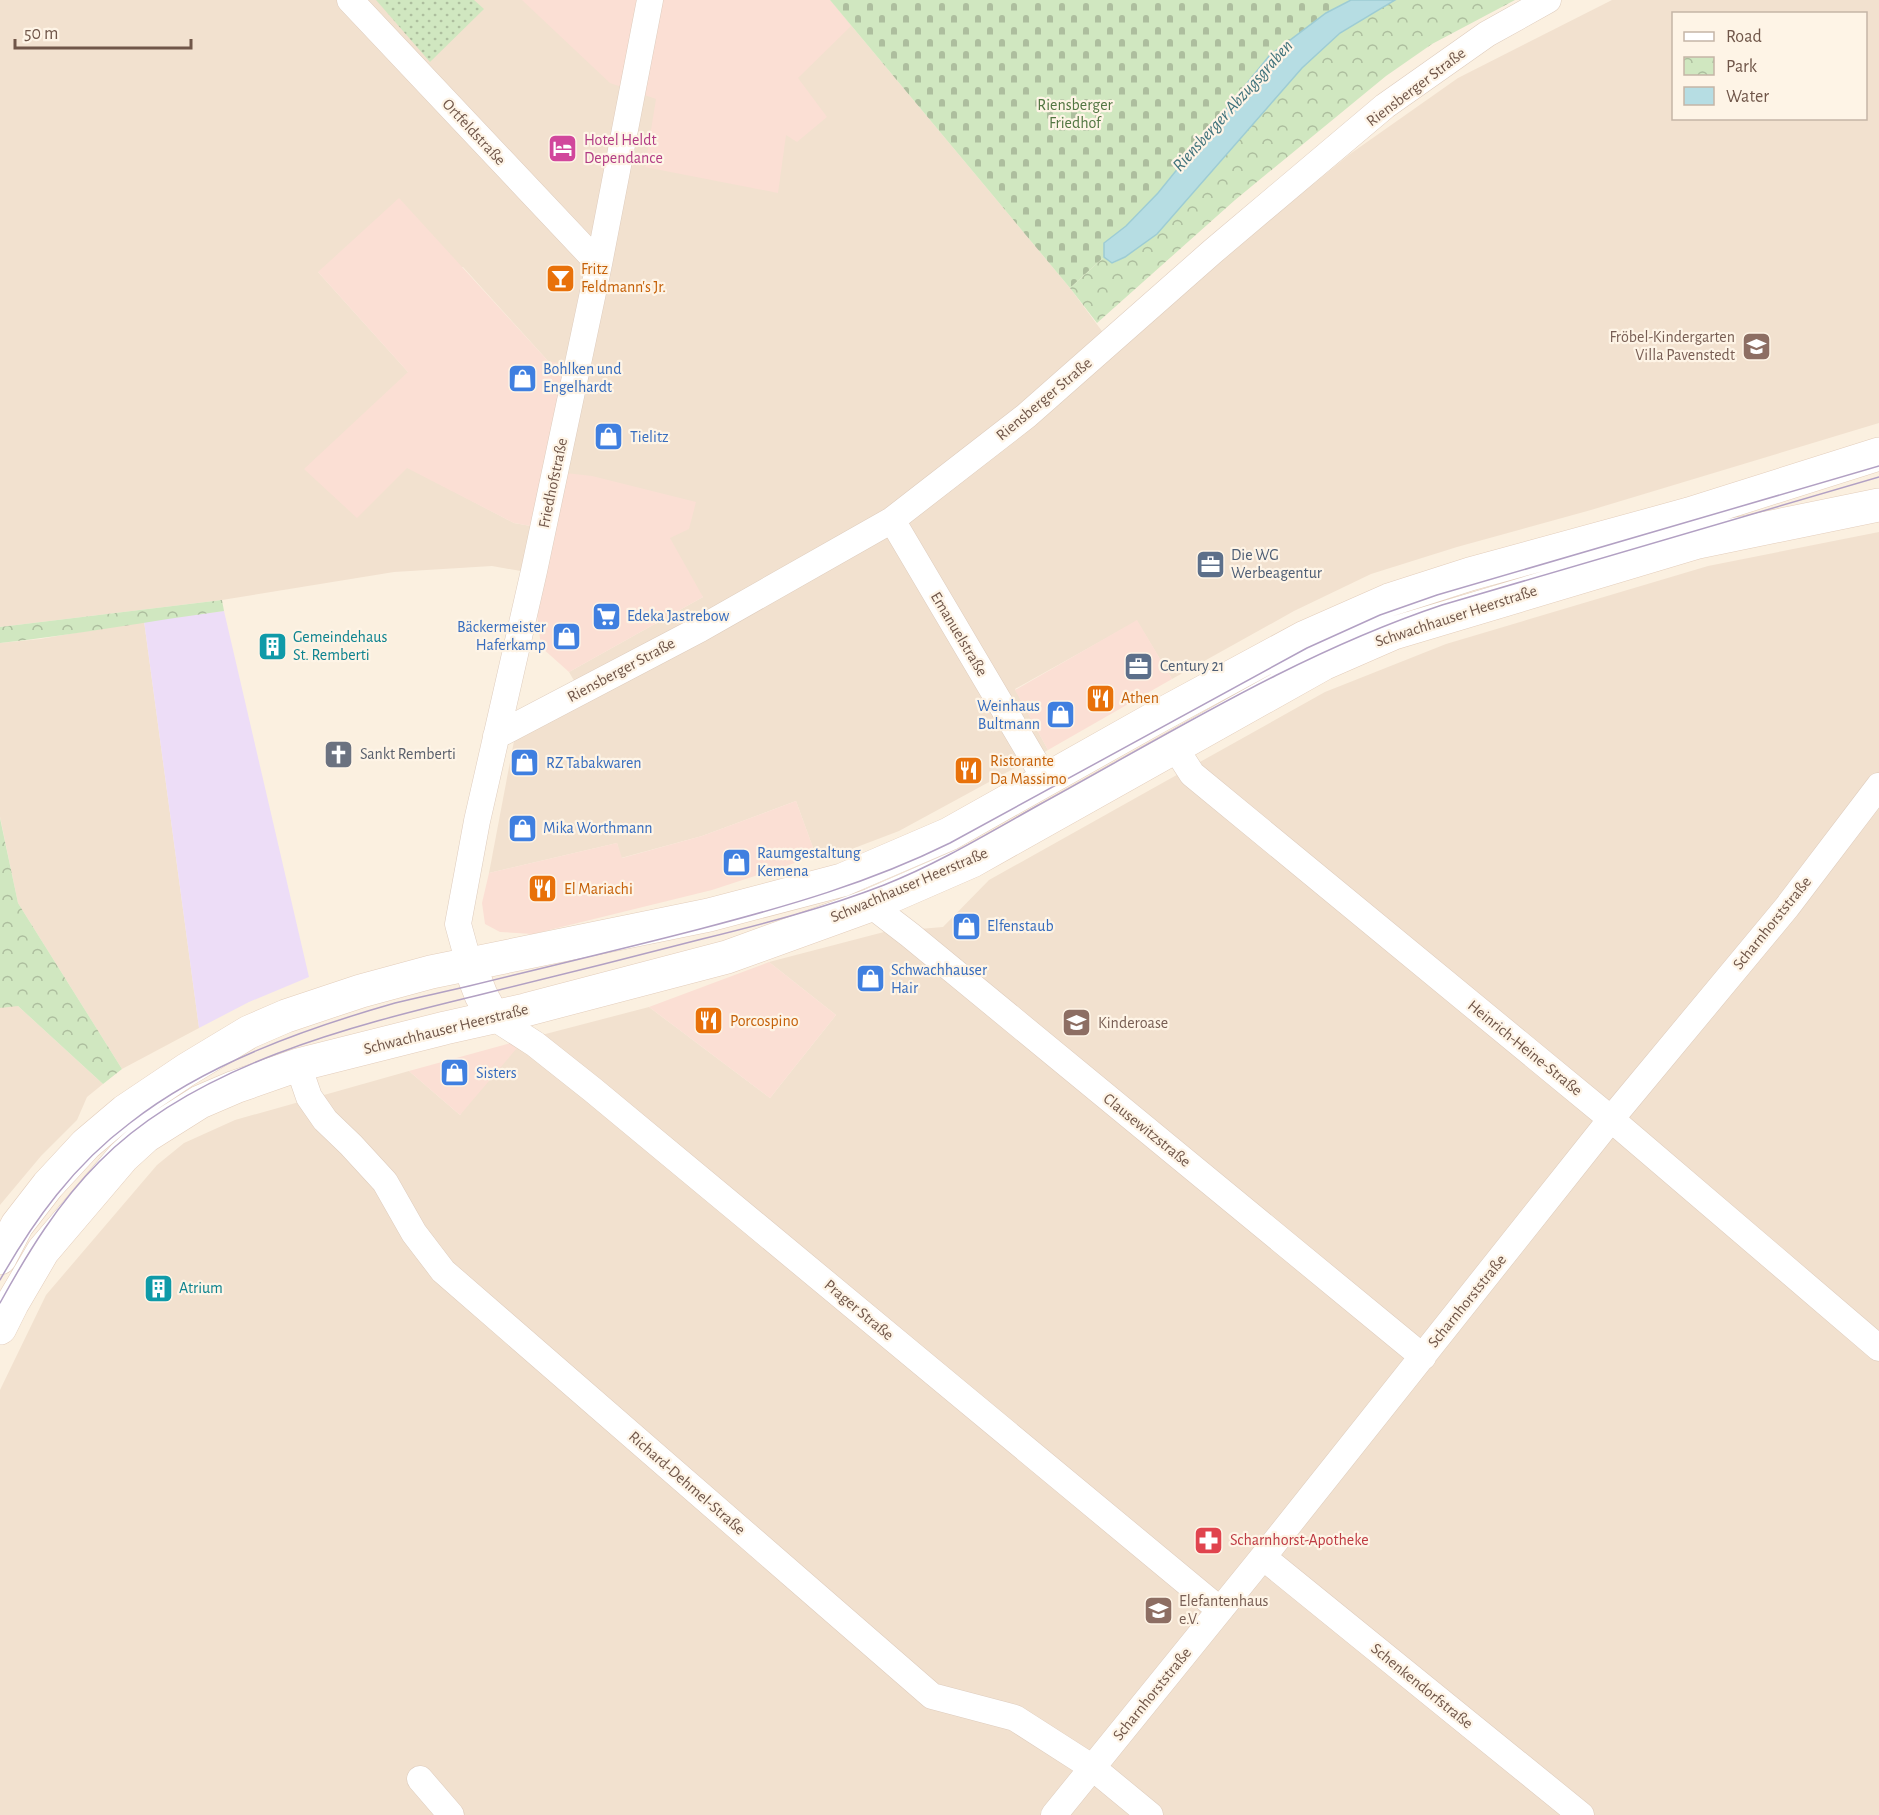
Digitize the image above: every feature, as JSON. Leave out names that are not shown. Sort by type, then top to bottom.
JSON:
[{"type":"main road","name":"Schwachhauser Heerstraße","points":[[0,1258],[17,1225],[48,1185],[86,1144],[130,1107],[186,1070],[249,1032],[286,1016],[361,991],[469,964],[709,915],[842,880],[949,834],[1309,635],[1389,600],[1470,574],[1689,514],[1879,454]]},
{"type":"main road","name":"Schwachhauser Heerstraße","points":[[0,1328],[43,1251],[123,1157],[146,1137],[200,1102],[298,1065],[727,957],[871,905],[972,861],[1323,664],[1394,633],[1698,543],[1879,505]]},
{"type":"main road","points":[[469,964],[493,1017]]},
{"type":"street","name":"Ortfeldstraße","points":[[350,0],[599,264]]},
{"type":"street","name":"Friedhofstraße","points":[[469,964],[458,924],[477,820],[534,571],[599,264],[650,0]]},
{"type":"street","name":"Riensberger Straße","points":[[496,736],[700,629],[891,520],[1026,416],[1212,252],[1385,106],[1487,34],[1548,0]]},
{"type":"street","name":"Emanuelstraße","points":[[891,520],[1045,779]]},
{"type":"street","name":"Heinrich-Heine-Straße","points":[[1174,746],[1192,774],[1611,1119],[1879,1348]]},
{"type":"street","name":"Scharnhorststraße","points":[[1054,1815],[1263,1557],[1611,1119],[1786,907],[1879,786]]},
{"type":"street","name":"Clausewitzstraße","points":[[871,905],[1423,1357]]},
{"type":"street","name":"Prager Straße","points":[[493,1017],[535,1044],[593,1090],[1220,1610]]},
{"type":"street","name":"Richard-Dehmel-Straße","points":[[298,1065],[309,1097],[325,1120],[385,1182],[414,1233],[443,1271],[932,1696],[1015,1718],[1093,1768],[1150,1815]]},
{"type":"street","name":"Schenkendorfstraße","points":[[1263,1557],[1581,1815]]},
{"type":"street","points":[[420,1779],[451,1815]]},
{"type":"shaded area","points":[[0,0],[830,0],[1070,288],[1116,350],[1201,276],[1350,154],[1458,78],[1612,0],[1879,0],[1879,423],[1371,574],[1294,611],[1172,679],[1137,621],[1015,689],[1048,750],[899,831],[836,855],[816,856],[796,801],[702,836],[621,858],[617,843],[489,873],[514,741],[586,701],[569,672],[703,597],[557,472],[548,361],[463,267],[318,272],[408,372],[407,467],[514,523],[542,528],[532,573],[492,566],[394,572],[222,600],[0,627]]},
{"type":"shaded area","points":[[522,0],[830,0],[851,26],[798,78],[827,117],[797,142],[786,135],[778,193],[645,167],[656,99],[610,83]]},
{"type":"shaded area","points":[[399,198],[548,361],[578,367],[557,472],[592,476],[696,502],[689,529],[670,538],[703,597],[569,672],[541,647],[532,573],[542,528],[514,523],[407,468],[357,518],[304,469],[408,372],[318,272]]},
{"type":"shaded area","points":[[1879,532],[1879,1815],[0,1815],[0,1390],[46,1295],[157,1165],[184,1143],[235,1120],[409,1071],[460,1115],[511,1043],[649,1007],[770,1098],[836,1015],[769,962],[884,932],[943,927],[989,880],[1325,692],[1446,644],[1708,566]]},
{"type":"shaded area","points":[[224,611],[309,977],[249,1002],[199,1028],[144,621]]},
{"type":"shaded area","points":[[1137,620],[1172,679],[1048,750],[1015,690]]},
{"type":"shaded area","points":[[144,621],[199,1028],[122,1069],[18,903],[0,817],[0,643],[40,639]]},
{"type":"shaded area","points":[[796,801],[816,856],[712,890],[533,934],[500,932],[485,924],[482,903],[489,873],[617,843],[622,858],[702,836]]},
{"type":"shaded area","points":[[769,962],[836,1015],[770,1098],[649,1007]]},
{"type":"shaded area","points":[[0,975],[18,1006],[103,1084],[87,1097],[77,1120],[41,1156],[0,1205]]},
{"type":"shaded area","points":[[511,1043],[517,1048],[460,1115],[409,1071]]},
{"type":"green space","points":[[376,0],[474,0],[484,9],[430,62]]},
{"type":"green space","name":"Riensberger Friedhof","points":[[830,0],[1351,0],[1326,13],[1269,56],[1158,193],[1126,226],[1104,243],[1104,257],[1070,288]]},
{"type":"green space","points":[[1395,0],[1515,0],[1432,44],[1386,76],[1235,200],[1097,323],[1070,288],[1104,257],[1113,263],[1157,234],[1302,68],[1340,33]]},
{"type":"green space","points":[[222,600],[224,611],[0,643],[0,627]]},
{"type":"green space","points":[[0,818],[18,903],[122,1069],[103,1084],[18,1006],[0,1008]]},
{"type":"water","name":"Riensberger Abzugsgraben","points":[[1351,0],[1395,0],[1340,33],[1302,68],[1157,234],[1125,257],[1112,263],[1104,257],[1104,243],[1126,226],[1158,193],[1269,56],[1326,13]]},
{"type":"tram line","points":[[0,1280],[41,1215],[73,1175],[110,1139],[159,1102],[190,1083],[256,1051],[326,1024],[395,1003],[700,929],[859,882],[950,843],[1307,648],[1380,615],[1437,595],[1879,466]]},
{"type":"tram line","points":[[0,1303],[45,1229],[70,1194],[99,1162],[137,1128],[180,1099],[227,1075],[277,1054],[379,1021],[748,927],[862,893],[904,877],[962,848],[1235,696],[1389,624],[1442,605],[1879,477]]},
{"type":"place","name":"Hotel Heldt Dependance","points":[[563,149]]},
{"type":"place","name":"Fritz Feldmann's Jr.","points":[[560,278]]},
{"type":"place","name":"Fröbel-Kindergarten Villa Pavenstedt","points":[[1756,346]]},
{"type":"place","name":"Bohlken und Engelhardt","points":[[522,378]]},
{"type":"place","name":"Tielitz","points":[[609,437]]},
{"type":"place","name":"Die WG Werbeagentur","points":[[1210,564]]},
{"type":"place","name":"Edeka Jastrebow","points":[[606,616]]},
{"type":"place","name":"Bäckermeister Haferkamp","points":[[567,636]]},
{"type":"place","name":"Gemeindehaus St. Remberti","points":[[272,646]]},
{"type":"place","name":"Century 21","points":[[1139,666]]},
{"type":"place","name":"Athen","points":[[1100,698]]},
{"type":"place","name":"Weinhaus Bultmann","points":[[1061,715]]},
{"type":"place","name":"Sankt Remberti","points":[[339,754]]},
{"type":"place","name":"RZ Tabakwaren","points":[[525,763]]},
{"type":"place","name":"Ristorante Da Massimo","points":[[969,770]]},
{"type":"place","name":"Mika Worthmann","points":[[522,828]]},
{"type":"place","name":"Raumgestaltung Kemena","points":[[736,862]]},
{"type":"place","name":"El Mariachi","points":[[543,889]]},
{"type":"place","name":"Elfenstaub","points":[[966,926]]},
{"type":"place","name":"Schwachhauser Hair","points":[[870,979]]},
{"type":"place","name":"Porcospino","points":[[709,1021]]},
{"type":"place","name":"Kinderoase","points":[[1077,1023]]},
{"type":"place","name":"Sisters","points":[[455,1073]]},
{"type":"place","name":"Atrium","points":[[158,1288]]},
{"type":"place","name":"Scharnhorst-Apotheke","points":[[1209,1540]]},
{"type":"place","name":"Elefantenhaus e.V.","points":[[1158,1610]]}]
